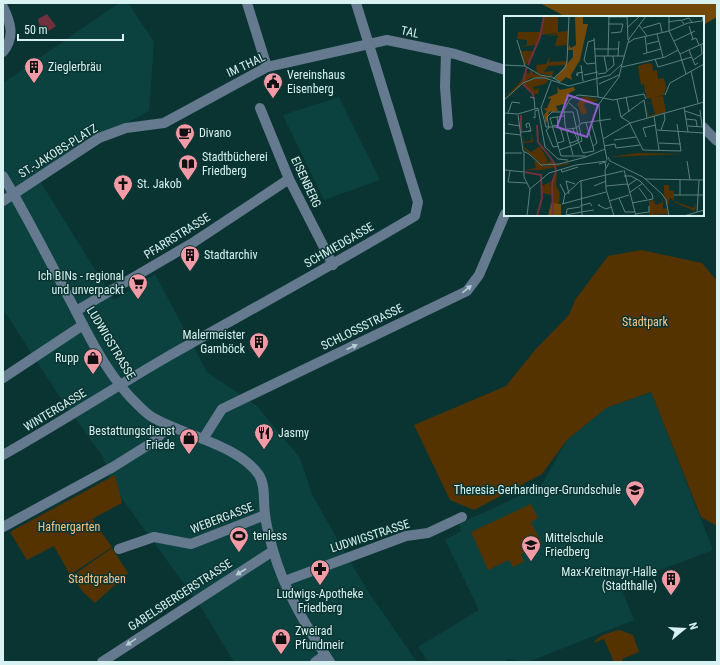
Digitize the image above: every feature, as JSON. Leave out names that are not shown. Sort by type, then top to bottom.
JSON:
[{"type":"street","points":[[247,3],[267,67]]},
{"type":"street","name":"SCHMIEDGASSE","points":[[119,385],[262,303],[333,265],[415,216],[418,202],[356,3]]},
{"type":"street","points":[[3,7],[10,22],[12,33],[8,45],[3,52]]},
{"type":"street","name":"TAL","points":[[369,43],[387,40],[446,52],[504,70]]},
{"type":"street","name":"IM THAL","points":[[164,123],[267,67],[369,43]]},
{"type":"street","points":[[446,52],[445,87],[448,125]]},
{"type":"street","name":"EISENBERG","points":[[260,108],[289,179],[333,265]]},
{"type":"street","name":"ST.-JAKOBS-PLATZ","points":[[3,201],[99,138],[126,128],[164,123]]},
{"type":"street","points":[[704,128],[717,142]]},
{"type":"street","name":"LUDWIGSTRASSE","points":[[3,176],[83,325],[119,385],[150,417],[203,439],[248,464],[259,476],[263,488],[265,515],[273,552],[304,620],[327,659]]},
{"type":"street","name":"PFARRSTRASSE","points":[[76,311],[194,242],[289,179]]},
{"type":"street","name":"SCHLOSSSTRASSE","points":[[203,439],[222,409],[467,291],[478,275],[504,216]]},
{"type":"street","points":[[3,378],[83,325]]},
{"type":"street","name":"WINTERGASSE","points":[[3,455],[71,416],[119,385]]},
{"type":"street","points":[[3,527],[113,467],[153,442],[169,426]]},
{"type":"street","name":"WEBERGASSE","points":[[119,549],[154,537],[191,544],[265,515]]},
{"type":"street","name":"LUDWIGSTRASSE","points":[[285,581],[406,536],[428,533],[462,517]]},
{"type":"street","name":"GABELSBERGERSTRASSE","points":[[102,662],[273,552]]},
{"type":"street","points":[[314,662],[327,659]]},
{"type":"shaded area","points":[[119,3],[128,3],[154,42],[149,111],[99,138],[38,178],[114,300],[155,274],[207,372],[257,406],[300,458],[312,494],[341,546],[369,593],[417,662],[234,662],[200,606],[112,485],[103,457],[57,393],[3,309],[3,83]]},
{"type":"shaded area","points":[[540,3],[717,3],[717,17],[704,24],[704,16],[564,16]]},
{"type":"shaded area","points":[[47,14],[56,26],[47,32],[40,28],[38,19]]},
{"type":"shaded area","points":[[339,97],[380,180],[324,200],[283,115]]},
{"type":"shaded area","points":[[651,392],[713,550],[620,585],[634,620],[528,662],[508,659],[504,662],[429,662],[418,647],[479,610],[445,540],[461,531],[459,524],[541,486],[567,440],[606,408]]},
{"type":"green space","name":"Stadtpark","points":[[641,250],[702,263],[717,281],[717,526],[701,517],[651,392],[606,408],[567,440],[542,474],[474,510],[450,500],[414,425],[506,386],[535,350],[569,315],[575,300],[608,256]]},
{"type":"green space","name":"Hafnergarten","points":[[115,475],[122,503],[92,519],[112,547],[70,575],[54,546],[27,560],[10,532]]},
{"type":"green space","points":[[531,504],[538,518],[531,522],[542,544],[521,554],[524,562],[513,567],[509,560],[488,570],[471,532]]},
{"type":"green space","name":"Stadtgraben","points":[[112,548],[128,573],[95,603],[83,592],[72,576]]},
{"type":"green space","points":[[620,630],[633,635],[639,652],[622,659],[623,662],[614,662],[604,639],[594,643],[601,636]]},
{"type":"place","name":"Zieglerbräu","points":[[34,84]]},
{"type":"place","name":"Vereinshaus Eisenberg","points":[[273,99]]},
{"type":"place","name":"Divano","points":[[185,150]]},
{"type":"place","name":"Stadtbücherei Friedberg","points":[[188,181]]},
{"type":"place","name":"St. Jakob","points":[[123,201]]},
{"type":"place","name":"Stadtarchiv","points":[[190,272]]},
{"type":"place","name":"Ich BINs - regional und unverpackt","points":[[138,300]]},
{"type":"place","name":"Malermeister Gamböck","points":[[259,359]]},
{"type":"place","name":"Rupp","points":[[93,375]]},
{"type":"place","name":"Jasmy","points":[[264,450]]},
{"type":"place","name":"Bestattungsdienst Friede","points":[[189,455]]},
{"type":"place","name":"Theresia-Gerhardinger-Grundschule","points":[[635,507]]},
{"type":"place","name":"tenless","points":[[239,553]]},
{"type":"place","name":"Mittelschule Friedberg","points":[[531,562]]},
{"type":"place","name":"Ludwigs-Apotheke Friedberg","points":[[320,586]]},
{"type":"place","name":"Max-Kreitmayr-Halle (Stadthalle)","points":[[671,596]]},
{"type":"place","name":"Zweirad Pfundmeir","points":[[281,655]]}]
